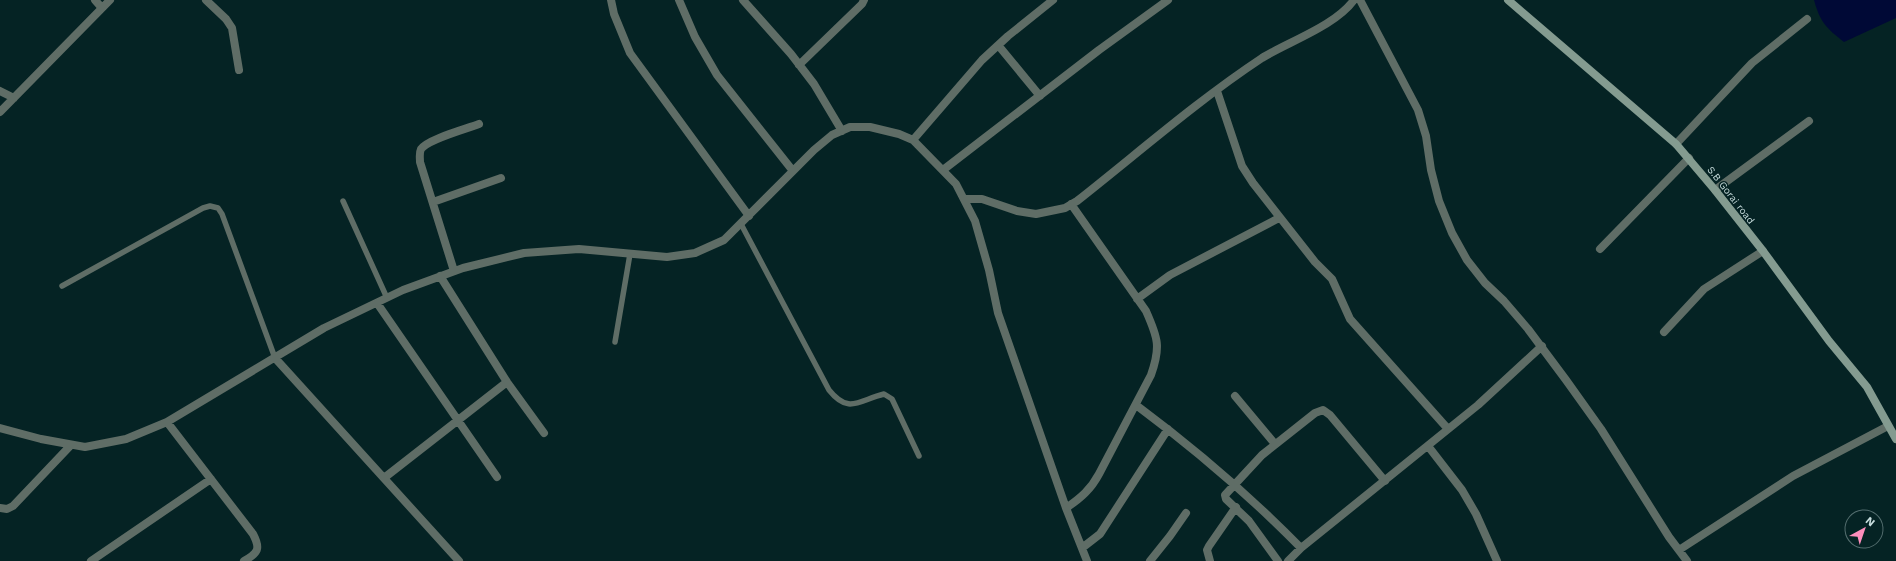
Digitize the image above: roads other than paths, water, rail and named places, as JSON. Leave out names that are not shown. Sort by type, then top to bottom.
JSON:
[{"type":"street","points":[[95,0],[102,8]]},
{"type":"street","points":[[0,112],[110,0]]},
{"type":"street","points":[[207,0],[226,19],[232,28],[239,70]]},
{"type":"street","points":[[611,0],[614,14],[630,53],[749,216]]},
{"type":"street","points":[[679,0],[695,37],[717,75],[793,171]]},
{"type":"street","points":[[743,0],[814,84],[842,131]]},
{"type":"street","points":[[799,65],[862,4],[864,0]]},
{"type":"street","points":[[913,140],[982,60],[1053,0]]},
{"type":"street","points":[[943,170],[1168,0]]},
{"type":"street","points":[[964,199],[982,200],[1017,211],[1036,214],[1054,211],[1071,204],[1217,91],[1263,58],[1337,17],[1354,0]]},
{"type":"street","points":[[1360,0],[1418,110],[1426,136],[1431,170],[1439,201],[1456,240],[1467,260],[1485,283],[1504,301],[1542,346],[1601,429],[1687,561]]},
{"type":"street","name":"S.B Gorai road","points":[[1508,0],[1676,144],[1689,158],[1762,251],[1829,341],[1867,387],[1896,439]]},
{"type":"street","points":[[1676,144],[1752,64],[1807,19]]},
{"type":"street","points":[[998,45],[1040,96]]},
{"type":"street","points":[[0,91],[14,98]]},
{"type":"street","points":[[1217,91],[1242,166],[1279,218],[1332,279],[1350,319],[1448,430]]},
{"type":"street","points":[[1715,190],[1808,121]]},
{"type":"street","points":[[454,271],[420,162],[421,149],[434,141],[479,124]]},
{"type":"street","points":[[0,428],[71,445],[86,447],[126,439],[167,422],[324,328],[387,298],[454,271],[524,253],[579,249],[667,257],[695,253],[724,240],[793,171],[832,135],[850,127],[870,127],[899,134],[913,140],[956,184],[964,199],[975,221],[989,270],[998,313],[1066,508],[1087,561]]},
{"type":"street","points":[[1600,249],[1689,158]]},
{"type":"street","points":[[433,202],[501,178]]},
{"type":"street","points":[[1066,508],[1079,500],[1091,488],[1151,376],[1156,360],[1158,344],[1146,311],[1071,204]]},
{"type":"street","points":[[1137,299],[1170,276],[1279,218]]},
{"type":"street","points":[[1664,332],[1704,289],[1762,251]]},
{"type":"street","points":[[440,276],[507,382],[544,433]]},
{"type":"street","points":[[377,303],[496,477]]},
{"type":"street","points":[[1288,561],[1301,548],[1478,405],[1542,346]]},
{"type":"street","points":[[275,358],[459,561]]},
{"type":"street","points":[[384,478],[507,382]]},
{"type":"street","points":[[1236,396],[1274,444]]},
{"type":"street","points":[[1136,406],[1168,429],[1235,484],[1301,548]]},
{"type":"street","points":[[1278,561],[1249,521],[1224,497],[1274,444],[1315,413],[1323,410],[1330,415],[1385,481]]},
{"type":"street","points":[[167,422],[257,541],[258,548],[255,555],[244,561]]},
{"type":"street","points":[[1679,550],[1793,476],[1888,426]]},
{"type":"street","points":[[1082,548],[1100,534],[1168,429]]},
{"type":"street","points":[[0,508],[7,509],[13,506],[71,445]]},
{"type":"street","points":[[1428,446],[1462,490],[1476,514],[1497,561]]},
{"type":"street","points":[[91,561],[211,479]]},
{"type":"street","points":[[1210,561],[1207,550],[1236,507]]},
{"type":"street","points":[[1150,561],[1186,513]]},
{"type":"lane","points":[[343,201],[387,298]]},
{"type":"lane","points":[[62,286],[203,208],[210,206],[218,208],[222,214],[275,358]]},
{"type":"lane","points":[[741,224],[829,390],[844,404],[854,404],[878,396],[888,395],[892,399],[919,456]]},
{"type":"lane","points":[[615,342],[630,254]]},
{"type":"water","points":[[1814,0],[1896,0],[1896,18],[1844,42],[1824,24]]}]
